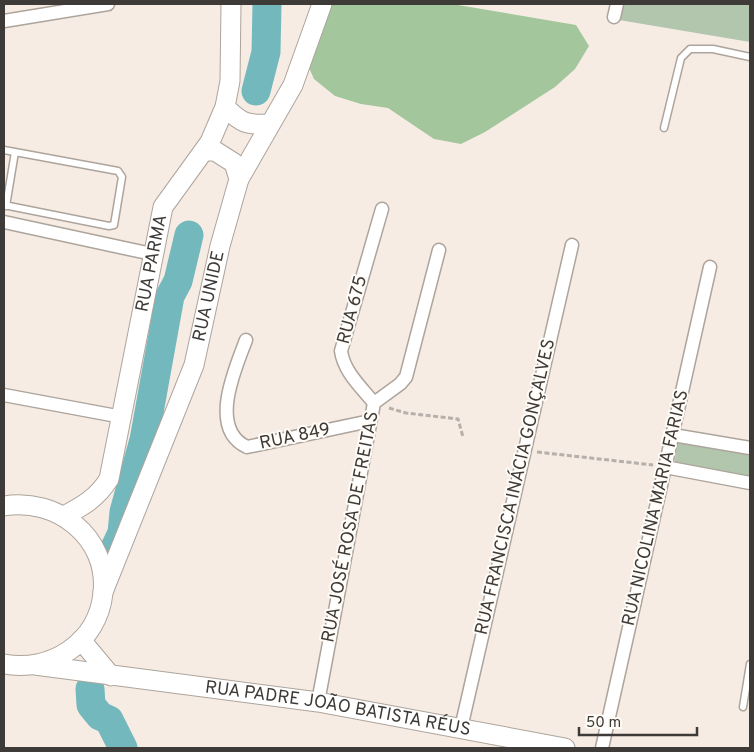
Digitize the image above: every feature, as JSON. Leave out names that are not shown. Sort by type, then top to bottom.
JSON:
[{"type":"main road","name":"RUA PARMA","points":[[64,516],[88,503],[101,492],[108,479],[163,207],[204,151],[225,107],[230,81],[231,4]]},
{"type":"main road","name":"RUA UNIDE","points":[[103,592],[194,364],[220,246],[239,179],[293,85],[322,4]]},
{"type":"main road","points":[[225,107],[239,121],[251,125],[270,124]]},
{"type":"main road","points":[[204,151],[215,152],[234,163],[239,179]]},
{"type":"main road","points":[[4,506],[32,504],[64,516],[86,536],[100,563],[103,592],[96,618],[81,640],[60,657],[35,666]]},
{"type":"main road","points":[[81,640],[111,676]]},
{"type":"main road","name":"RUA PADRE JOÃO BATISTA RÉUS","points":[[4,664],[35,666],[318,702],[565,748]]},
{"type":"street","points":[[4,21],[108,4]]},
{"type":"street","name":"RUA 675","points":[[374,403],[348,372],[342,361],[342,352],[382,209]]},
{"type":"street","points":[[4,222],[152,254]]},
{"type":"street","name":"RUA FRANCISCA INÁCIA GONÇALVES","points":[[461,728],[572,245]]},
{"type":"street","name":"RUA JOSÉ ROSA DE FREITAS","points":[[318,702],[374,403],[400,384],[406,377],[439,250]]},
{"type":"street","name":"RUA NICOLINA MARIA FARIAS","points":[[602,748],[710,267]]},
{"type":"street","name":"RUA 849","points":[[246,340],[230,380],[228,396],[227,409],[230,427],[232,436],[237,442],[247,447],[370,421]]},
{"type":"street","points":[[4,395],[122,417]]},
{"type":"street","points":[[673,435],[750,448]]},
{"type":"street","points":[[665,467],[750,484]]},
{"type":"lane","points":[[664,128],[680,58],[690,49],[713,49],[750,56]]},
{"type":"lane","points":[[4,150],[15,152],[118,171],[122,173],[116,222],[109,226],[5,205],[15,152]]},
{"type":"lane","points":[[744,707],[750,664]]},
{"type":"path","points":[[374,403],[406,413],[458,418],[463,437]]},
{"type":"path","points":[[524,450],[665,467]]},
{"type":"green space","points":[[313,4],[452,4],[576,25],[589,46],[575,69],[555,87],[485,132],[461,144],[434,139],[388,108],[361,104],[335,96],[314,79],[303,54]]},
{"type":"green space","points":[[623,4],[750,4],[750,42],[619,20]]},
{"type":"green space","points":[[678,441],[750,454],[750,479],[674,465]]},
{"type":"waterway","points":[[256,91],[266,52],[267,4]]},
{"type":"waterway","points":[[114,550],[122,533],[124,512],[144,440],[170,296],[178,281],[189,235]]},
{"type":"waterway","points":[[90,689],[91,705],[100,716],[109,720],[123,748]]}]
